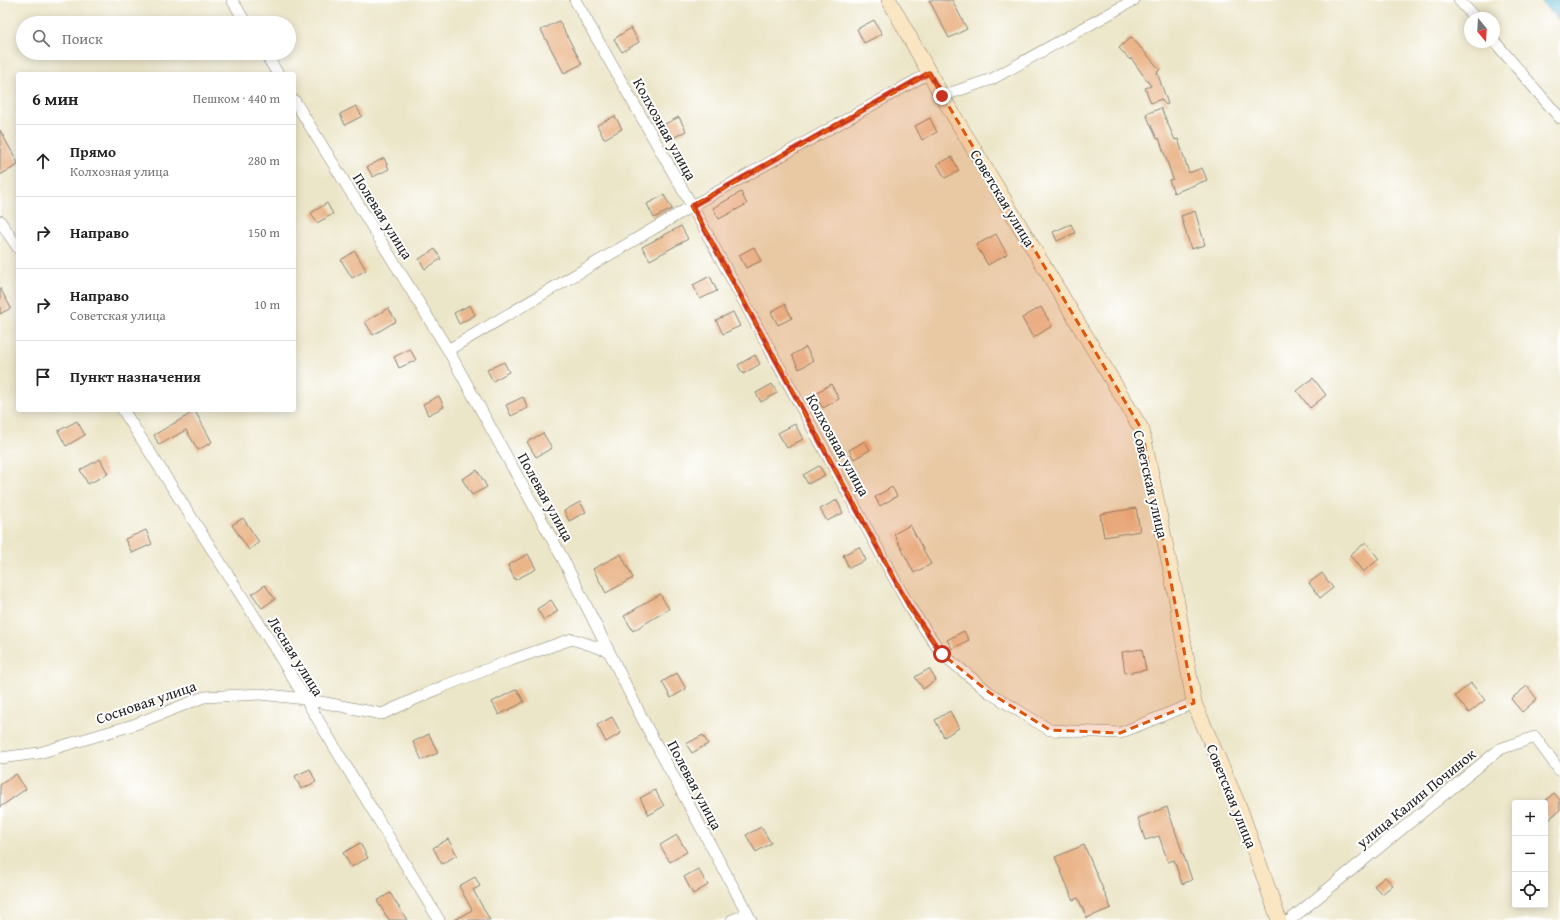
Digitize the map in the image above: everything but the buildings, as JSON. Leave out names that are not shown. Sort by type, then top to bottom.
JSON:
[{"type":"street","points":[[232,0],[242,16]]},
{"type":"street","name":"Колхозная улица","points":[[576,0],[692,206],[909,606],[942,654],[990,693],[1050,730],[1120,733],[1194,703]]},
{"type":"street","name":"Советская улица","points":[[889,0],[942,96],[1142,430],[1175,591],[1194,703],[1240,810],[1279,920]]},
{"type":"street","points":[[942,96],[992,79],[1134,0]]},
{"type":"street","points":[[1459,0],[1470,12]]},
{"type":"street","points":[[1500,48],[1560,118]]},
{"type":"street","points":[[269,60],[277,72]]},
{"type":"street","points":[[448,350],[692,206],[929,73]]},
{"type":"street","name":"Полевая улица","points":[[296,103],[448,350],[563,559],[644,722],[749,917]]},
{"type":"street","points":[[0,221],[16,245]]},
{"type":"street","name":"Лесная улица","points":[[124,412],[305,699],[440,920]]},
{"type":"street","name":"Сосновая улица","points":[[0,758],[39,754],[133,725],[204,697],[260,694],[305,699],[382,714],[444,686],[511,660],[572,639],[609,651]]},
{"type":"street","name":"улица Калин Починок","points":[[1290,920],[1500,748],[1536,737],[1560,771]]},
{"type":"street","points":[[732,920],[749,917]]},
{"type":"highlighted area","points":[[929,73],[1142,430],[1194,703],[1120,733],[1050,730],[990,693],[942,654],[909,606],[692,206]]},
{"type":"water","points":[[1540,0],[1560,0],[1560,22]]},
{"type":"route","points":[[942,96],[929,73],[692,206],[909,606],[942,654]]}]
